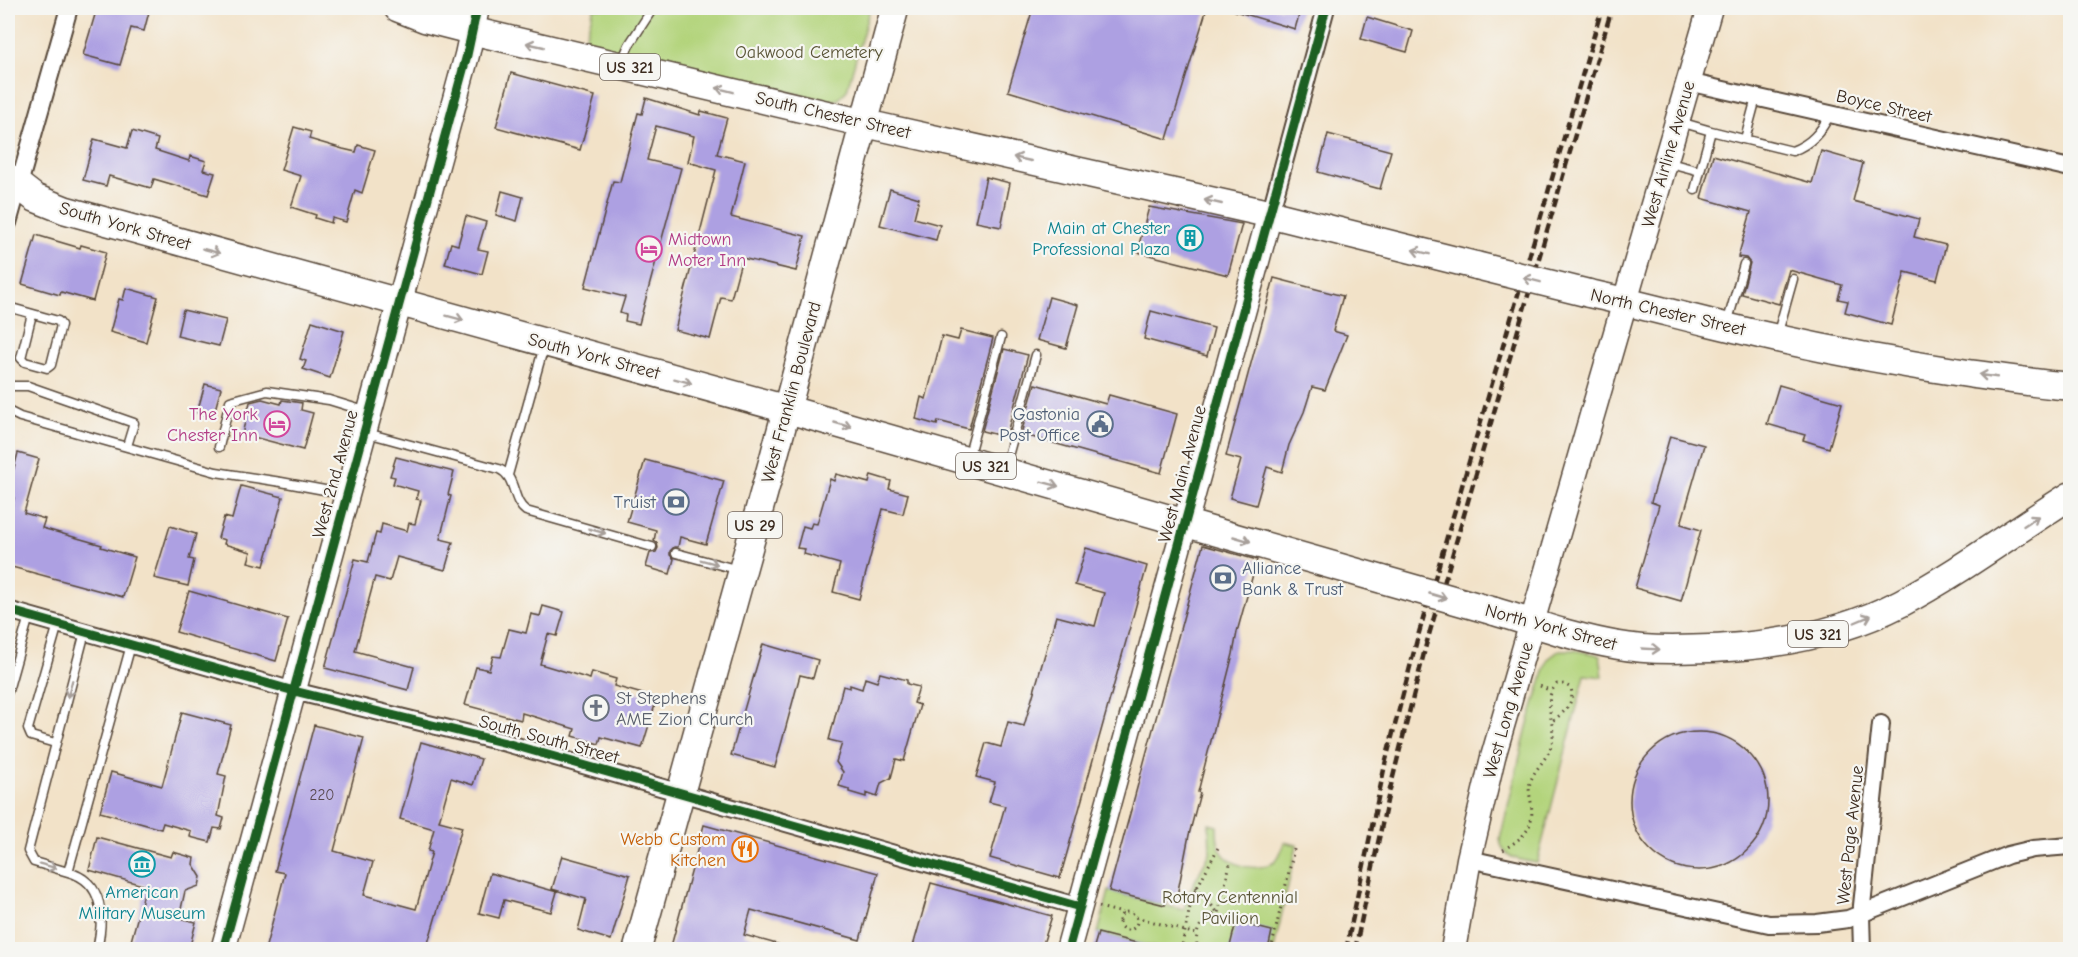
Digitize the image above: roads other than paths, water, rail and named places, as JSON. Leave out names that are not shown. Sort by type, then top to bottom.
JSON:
[{"type":"main road","name":"South Chester Street","points":[[398,8],[426,19],[475,19],[621,65],[863,123],[1270,214]]},
{"type":"main road","name":"West Franklin Boulevard","points":[[637,950],[895,8]]},
{"type":"main road","name":"South York Street","points":[[13,181],[35,198],[65,210],[786,409],[1186,523]]},
{"type":"main road","name":"North Chester Street","points":[[1270,214],[1726,327],[1834,351],[2062,388]]},
{"type":"main road","name":"North York Street","points":[[1186,523],[1584,639],[1644,649],[1736,648],[1792,641],[1851,624],[1898,605],[1932,586],[2070,496]]},
{"type":"street","points":[[8,223],[13,181],[69,8]]},
{"type":"street","name":"West Main Avenue","points":[[1068,950],[1090,907],[1186,523],[1326,8]]},
{"type":"street","name":"West Airline Avenue","points":[[1626,301],[1710,8]]},
{"type":"street","name":"West 2nd Avenue","points":[[223,950],[475,19]]},
{"type":"street","name":"Boyce Street","points":[[1688,82],[2070,168]]},
{"type":"street","name":"West Long Avenue","points":[[1453,950],[1470,859],[1493,757],[1626,301]]},
{"type":"street","name":"South South Street","points":[[8,610],[294,691],[506,743],[1090,907]]},
{"type":"street","name":"West Page Avenue","points":[[1862,950],[1861,915],[1881,724]]},
{"type":"street","points":[[1470,859],[1769,924],[1817,923],[1861,915],[1944,879],[2008,855],[2033,849],[2070,846]]},
{"type":"lane","points":[[621,65],[629,45],[653,8]]},
{"type":"lane","points":[[1745,140],[1756,98]]},
{"type":"lane","points":[[1677,122],[1792,151],[1803,148],[1813,140],[1823,128],[1830,114]]},
{"type":"lane","points":[[1695,190],[1711,131]]},
{"type":"lane","points":[[1666,162],[1700,171]]},
{"type":"lane","points":[[1726,327],[1744,264]]},
{"type":"lane","points":[[1776,338],[1793,279]]},
{"type":"lane","points":[[8,307],[58,321],[61,325],[51,365],[47,368],[25,362],[21,358],[32,314]]},
{"type":"lane","points":[[967,460],[1001,337]]},
{"type":"lane","points":[[544,342],[508,475],[518,502],[522,508],[543,516],[652,547]]},
{"type":"lane","points":[[1004,471],[1036,355]]},
{"type":"lane","points":[[8,386],[28,386],[134,423],[127,446]]},
{"type":"lane","points":[[219,447],[230,401],[267,391],[329,400],[366,422],[499,469],[508,475]]},
{"type":"lane","points":[[8,411],[20,417],[216,472],[347,494]]},
{"type":"lane","points":[[676,553],[742,571]]},
{"type":"lane","points":[[8,691],[29,616]]},
{"type":"lane","points":[[55,743],[31,736],[28,729],[58,624]]},
{"type":"lane","points":[[85,632],[28,851],[34,862],[80,875],[93,887],[101,912],[101,932],[97,950]]},
{"type":"lane","points":[[68,872],[131,645]]},
{"type":"railway","points":[[1346,950],[1386,760],[1418,636],[1602,8]]},
{"type":"railway","points":[[1355,950],[1387,801],[1426,645],[1612,8]]},
{"type":"place","name":"Main at Chester Professional Plaza","points":[[1190,238]]},
{"type":"place","name":"Midtown Moter Inn","points":[[649,249]]},
{"type":"place","name":"The York Chester Inn","points":[[277,424]]},
{"type":"place","name":"Gastonia Post Office","points":[[1100,424]]},
{"type":"place","name":"Truist","points":[[676,502]]},
{"type":"place","name":"Alliance Bank & Trust","points":[[1223,578]]},
{"type":"place","name":"St Stephens AME Zion Church","points":[[596,708]]},
{"type":"place","name":"Webb Custom Kitchen","points":[[745,849]]},
{"type":"place","name":"American Military Museum","points":[[142,864]]},
{"type":"park label","name":"Oakwood Cemetery","points":[[809,52]]},
{"type":"park label","name":"Rotary Centennial Pavilion","points":[[1230,907]]}]
